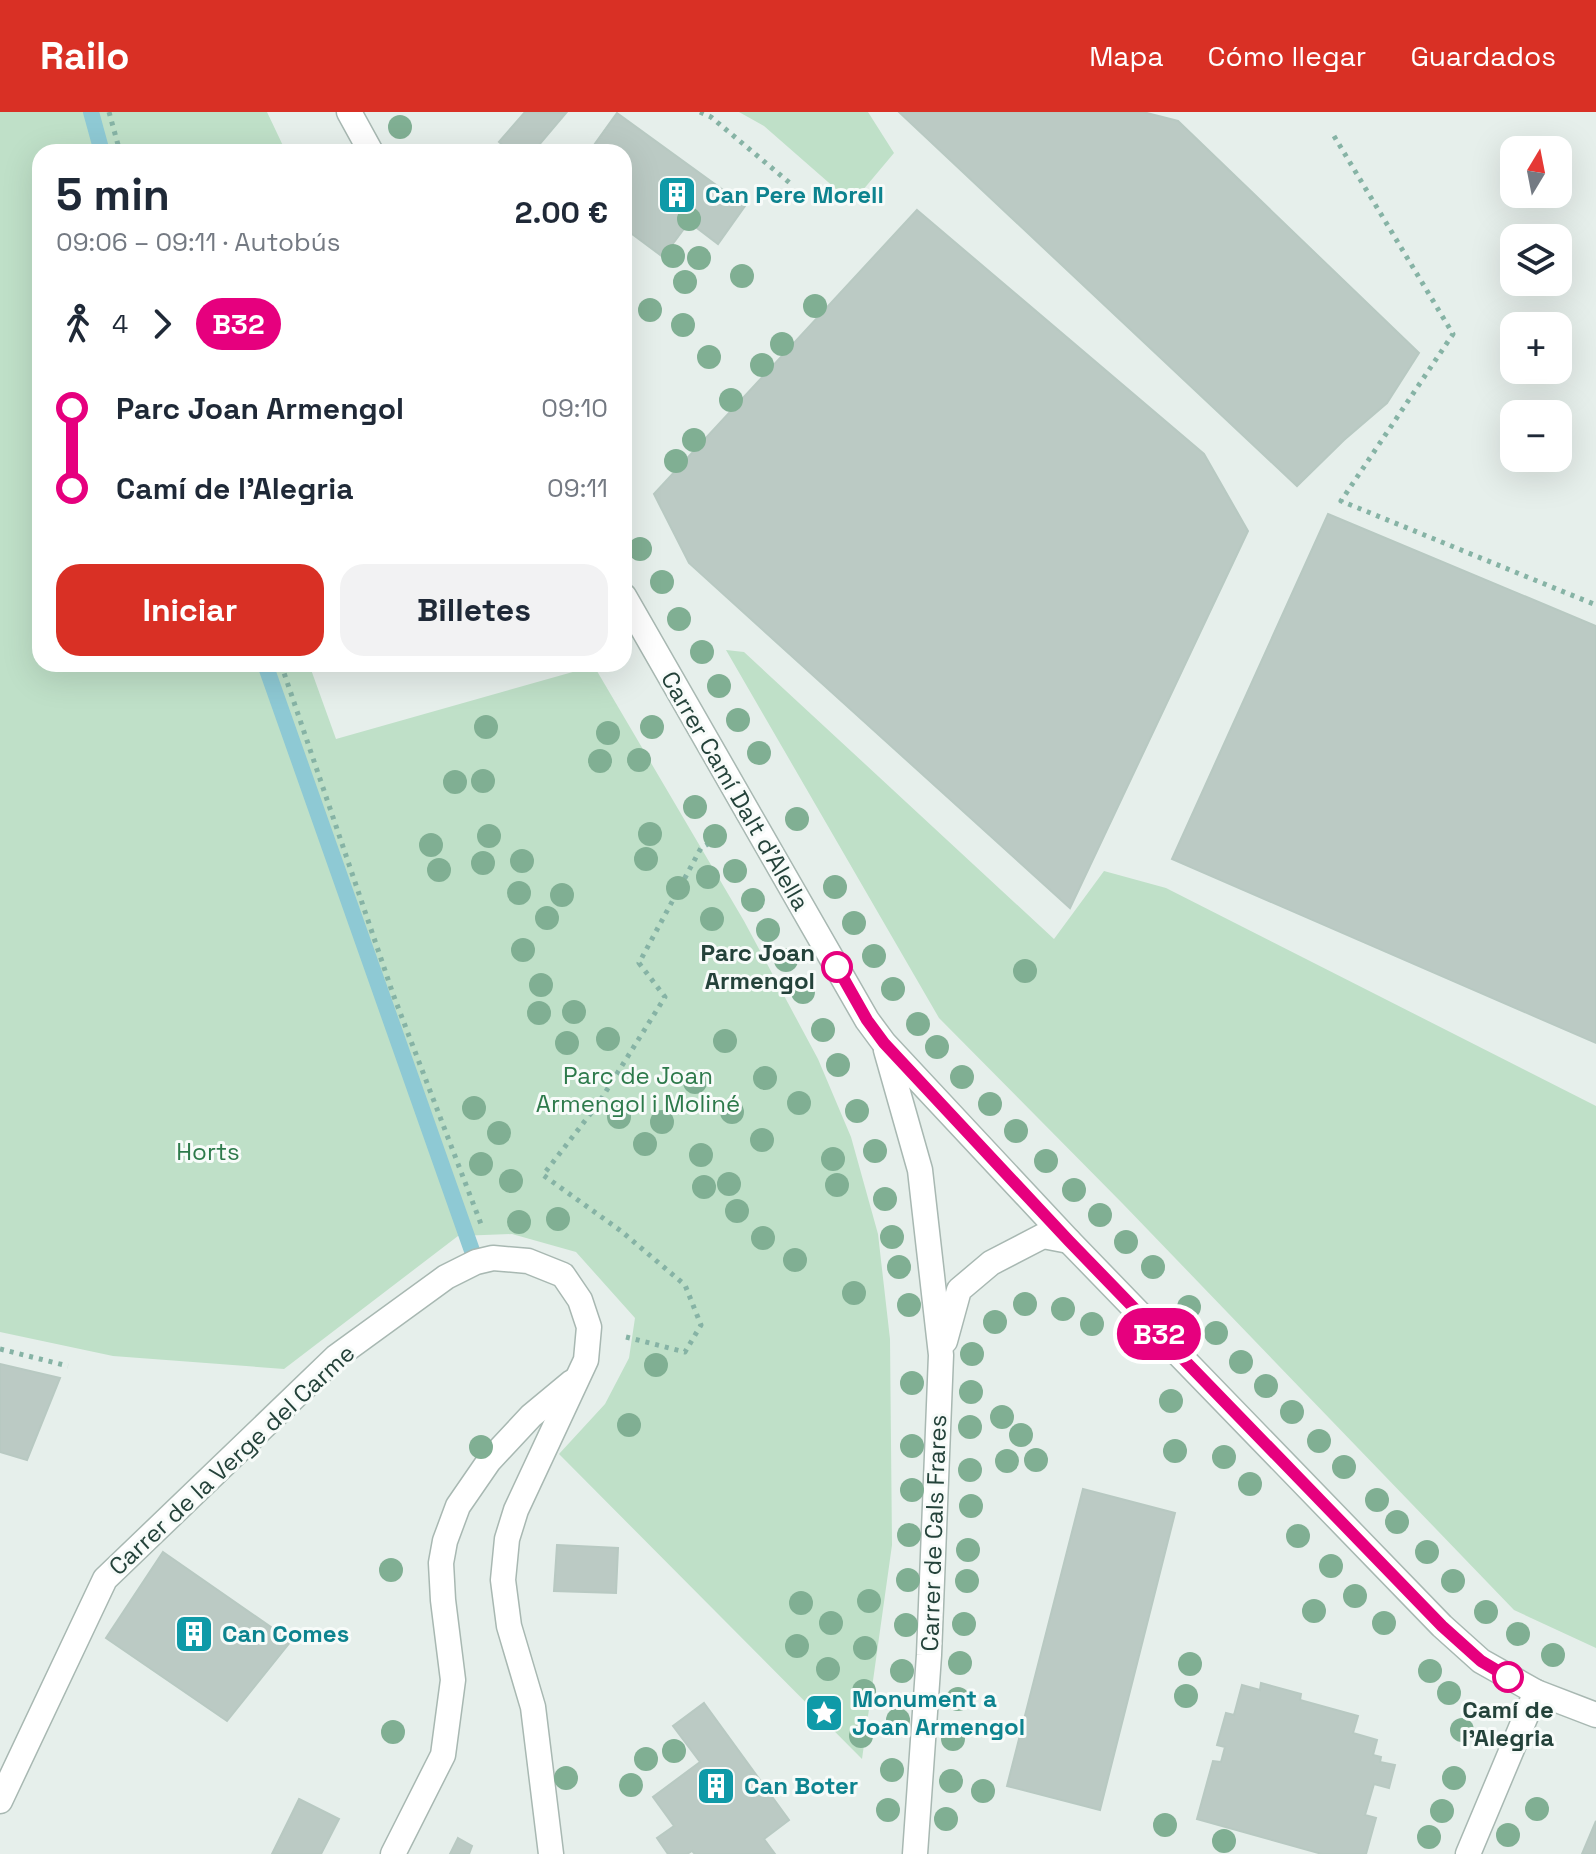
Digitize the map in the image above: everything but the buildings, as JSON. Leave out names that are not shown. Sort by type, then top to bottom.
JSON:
[{"type":"street","points":[[349,112],[367,144]]},
{"type":"street","name":"Carrer Camí Dalt d'Alella","points":[[632,610],[867,1020],[884,1043],[1069,1241],[1442,1626],[1481,1661],[1536,1692],[1596,1715]]},
{"type":"street","name":"Carrer de Cals Frares","points":[[884,1043],[920,1170],[941,1355],[928,1671],[915,1854]]},
{"type":"street","name":"Carrer de Cals Frares","points":[[941,1355],[959,1290],[991,1263],[1043,1236],[1069,1241]]},
{"type":"street","name":"Carrer de la Verge del Carme","points":[[0,1801],[105,1579],[336,1357],[446,1277],[476,1262],[493,1258],[528,1261],[563,1275],[580,1300],[589,1327]]},
{"type":"street","points":[[551,1854],[533,1707],[509,1626],[503,1580],[507,1539],[516,1510],[586,1360],[589,1327]]},
{"type":"street","points":[[393,1854],[443,1755],[453,1680],[441,1563],[445,1541],[458,1506],[489,1461],[531,1416],[580,1375]]},
{"type":"street","points":[[1468,1854],[1536,1692]]},
{"type":"path","points":[[109,112],[118,144]]},
{"type":"path","points":[[700,112],[711,117],[791,184]]},
{"type":"path","points":[[1334,136],[1453,334],[1341,501],[1596,605]]},
{"type":"path","points":[[284,672],[393,994],[493,1258]]},
{"type":"path","points":[[589,1327],[685,1352],[701,1325],[685,1285],[621,1231],[543,1175],[598,1104],[665,997],[639,963],[701,848],[752,821]]},
{"type":"path","points":[[0,1349],[68,1366]]},
{"type":"green space","points":[[0,112],[267,112],[282,144],[32,144],[32,672],[312,672],[336,739],[573,672],[598,672],[744,921],[818,1059],[851,1137],[878,1234],[890,1339],[892,1545],[862,1759],[559,1454],[605,1404],[629,1358],[635,1318],[576,1252],[512,1234],[458,1236],[284,1369],[113,1356],[0,1332]]},
{"type":"green space","points":[[739,112],[868,112],[894,153],[852,203],[764,126]]},
{"type":"green space","points":[[726,650],[744,652],[1054,939],[1104,871],[1166,888],[1596,1106],[1596,1648],[1514,1610],[939,1018]]},
{"type":"waterway","points":[[91,112],[100,144]]},
{"type":"waterway","points":[[268,672],[476,1262]]},
{"type":"bus line","name":"B32","points":[[837,967],[884,1043],[1069,1241],[1442,1626],[1481,1661],[1508,1677]]},
{"type":"place","name":"Can Pere Morell","points":[[677,195]]},
{"type":"place","name":"Parc Joan Armengol","points":[[837,967]]},
{"type":"place","name":"Can Comes","points":[[194,1634]]},
{"type":"place","name":"Camí de l'Alegria","points":[[1508,1677]]},
{"type":"place","name":"Monument a Joan Armengol","points":[[824,1713]]},
{"type":"place","name":"Can Boter","points":[[716,1786]]},
{"type":"park label","name":"Parc de Joan Armengol i Moliné","points":[[638,1090]]},
{"type":"park label","name":"Horts","points":[[208,1152]]}]
